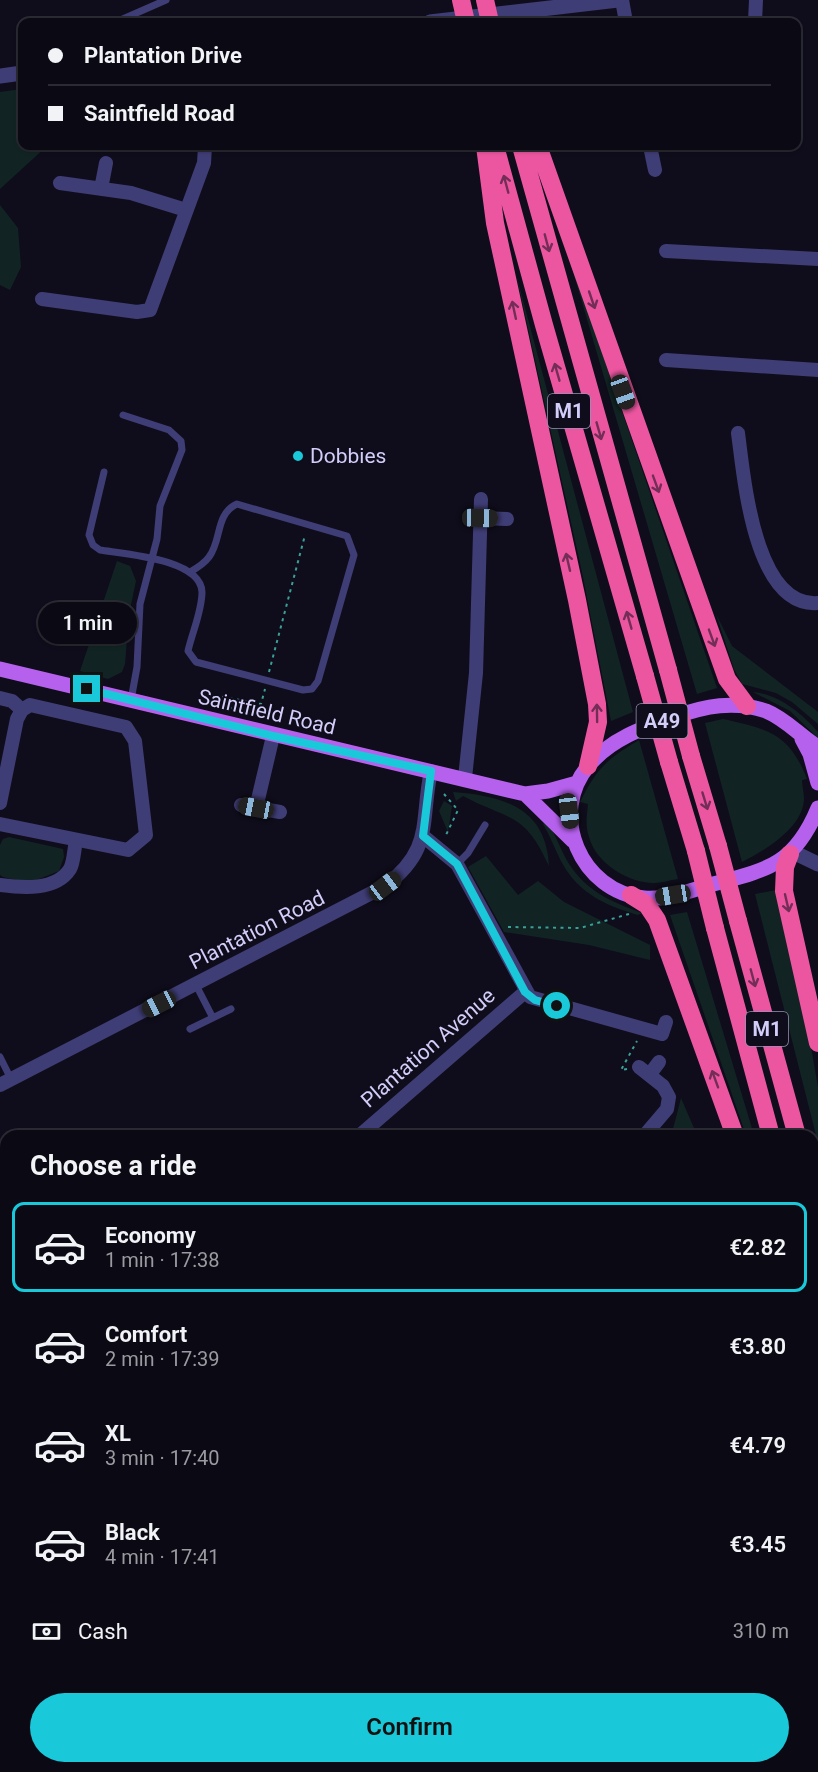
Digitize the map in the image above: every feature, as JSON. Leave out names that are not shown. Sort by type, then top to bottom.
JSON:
[{"type":"highway","points":[[461,0],[465,18]]},
{"type":"highway","points":[[485,0],[489,18]]},
{"type":"highway","points":[[486,150],[495,223],[578,600],[597,704],[597,722],[588,766]]},
{"type":"highway","name":"M1","points":[[496,150],[544,325],[696,851],[769,1130]]},
{"type":"highway","name":"M1","points":[[522,150],[795,1130]]},
{"type":"highway","points":[[538,150],[727,679],[747,706]]},
{"type":"highway","points":[[791,853],[785,867],[784,891],[818,1043]]},
{"type":"highway","points":[[630,895],[646,905],[657,920],[733,1130]]},
{"type":"main road","name":"Saintfield Road","points":[[0,669],[273,736],[465,778],[525,794],[576,783]]},
{"type":"main road","name":"A49","points":[[818,747],[801,736],[787,722],[768,712],[732,704],[698,708],[636,730],[602,752],[576,783],[569,811],[573,841],[581,859],[595,877],[612,890],[645,898],[677,894],[754,873],[791,853],[804,837],[818,809]]},
{"type":"main road","name":"A49","points":[[801,736],[810,754],[818,783]]},
{"type":"main road","name":"Saintfield Road","points":[[525,794],[573,841]]},
{"type":"street","points":[[465,18],[620,0],[625,18]]},
{"type":"street","points":[[755,18],[756,0]]},
{"type":"street","points":[[0,76],[18,74]]},
{"type":"street","points":[[42,299],[137,312],[150,310],[204,164],[205,150]]},
{"type":"street","points":[[651,150],[655,170]]},
{"type":"street","points":[[101,189],[106,163]]},
{"type":"street","points":[[60,183],[131,193],[186,210]]},
{"type":"street","points":[[666,251],[818,259]]},
{"type":"street","points":[[666,360],[818,370]]},
{"type":"street","points":[[738,433],[748,504],[767,564],[781,586],[794,598],[808,604],[818,603]]},
{"type":"street","points":[[465,778],[475,704],[481,499]]},
{"type":"street","points":[[480,518],[507,519]]},
{"type":"street","points":[[0,698],[12,701],[22,710]]},
{"type":"street","points":[[0,803],[17,719],[22,710],[30,705],[126,727],[135,741],[146,835],[128,850],[0,824]]},
{"type":"street","points":[[256,808],[273,736]]},
{"type":"street","name":"Plantation Road","points":[[6,1082],[385,886],[411,860],[423,836],[431,771]]},
{"type":"street","points":[[241,805],[280,812]]},
{"type":"street","points":[[423,836],[457,864],[525,992],[535,1000],[662,1034],[666,1022]]},
{"type":"street","points":[[0,885],[32,889],[59,879],[70,868],[76,841]]},
{"type":"street","points":[[791,853],[818,864]]},
{"type":"street","name":"Plantation Avenue","points":[[365,1130],[525,992]]},
{"type":"street","points":[[649,1130],[667,1109],[669,1097],[663,1086],[645,1070],[659,1062]]},
{"type":"lane","points":[[126,18],[166,0]]},
{"type":"lane","points":[[132,18],[135,14]]},
{"type":"lane","points":[[123,415],[170,430],[181,441],[178,464],[160,506],[152,559],[140,604],[137,667],[131,700]]},
{"type":"lane","points":[[104,472],[89,535],[93,545],[100,550],[152,559],[190,572],[200,585],[202,593],[188,651],[196,662],[303,690],[312,689],[318,681],[354,555],[347,536],[237,504],[228,508],[210,556],[190,572]]},
{"type":"lane","points":[[457,864],[485,825]]},
{"type":"lane","points":[[196,985],[213,1018]]},
{"type":"lane","points":[[190,1029],[231,1009]]},
{"type":"lane","points":[[0,1057],[6,1082]]},
{"type":"path","points":[[244,711],[215,704],[218,696],[261,704],[308,526]]},
{"type":"path","points":[[444,794],[458,810],[446,837]]},
{"type":"path","points":[[499,927],[579,928],[629,914]]},
{"type":"green space","points":[[18,90],[18,150],[43,150],[0,189],[0,92]]},
{"type":"green space","points":[[0,205],[18,228],[21,267],[10,290],[0,285]]},
{"type":"green space","points":[[567,251],[717,688],[697,694]]},
{"type":"green space","points":[[516,274],[633,712],[611,721],[582,572]]},
{"type":"green space","points":[[117,561],[130,566],[136,581],[129,614],[125,664],[122,672],[108,679],[80,671]]},
{"type":"green space","points":[[716,614],[732,646],[818,712],[818,724],[792,702],[776,693],[742,684],[734,669]]},
{"type":"green space","points":[[753,692],[771,696],[789,706],[812,725],[818,732],[818,738],[790,711]]},
{"type":"green space","points":[[723,719],[765,730],[784,742],[793,752],[807,779],[802,780],[804,799],[802,810],[790,829],[761,852],[742,862],[705,723]]},
{"type":"green space","points":[[639,740],[678,879],[660,883],[644,882],[624,875],[614,870],[598,855],[588,833],[588,804],[580,802],[604,765]]},
{"type":"green space","points":[[453,792],[489,797],[505,802],[531,818],[546,846],[549,866],[532,835],[523,826],[463,796],[456,801]]},
{"type":"green space","points":[[444,801],[452,806],[448,832],[439,811]]},
{"type":"green space","points":[[546,820],[565,857],[580,878],[608,899],[642,913],[638,915],[617,908],[581,887],[560,859],[543,824]]},
{"type":"green space","points":[[9,837],[63,849],[64,857],[59,871],[29,883],[0,875],[0,845],[3,839]]},
{"type":"green space","points":[[486,856],[518,895],[538,881],[564,902],[650,945],[650,960],[589,945],[504,932],[468,867]]},
{"type":"green space","points":[[776,890],[809,1036],[818,1087],[818,1130],[815,1130],[755,894]]},
{"type":"green space","points":[[687,912],[752,1130],[744,1130],[670,915]]},
{"type":"green space","points":[[681,1098],[695,1130],[673,1129]]},
{"type":"place","name":"Dobbies","points":[[298,456]]},
{"type":"route","points":[[87,689],[273,736],[431,771],[423,836],[447,853],[457,864],[525,992],[535,1000],[557,1006]]}]
